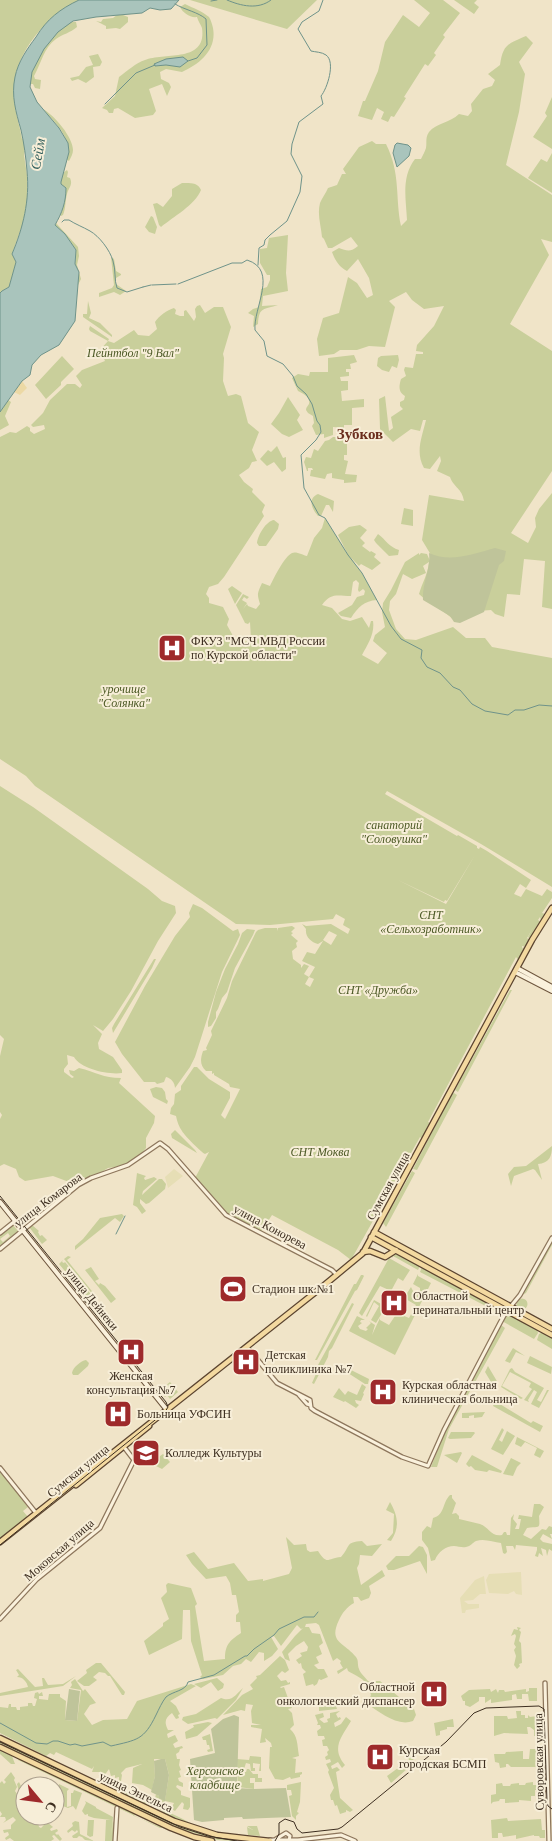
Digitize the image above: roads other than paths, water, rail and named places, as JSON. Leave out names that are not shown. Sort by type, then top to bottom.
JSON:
[{"type":"main road","name":"Сумская улица","points":[[0,1544],[362,1253],[516,970],[552,908]]},
{"type":"main road","points":[[516,970],[552,987]]},
{"type":"main road","points":[[516,970],[552,991]]},
{"type":"main road","name":"улица Дейнеки","points":[[0,1202],[167,1410]]},
{"type":"main road","points":[[373,1235],[509,1309],[552,1335]]},
{"type":"main road","points":[[362,1253],[370,1251],[385,1257],[394,1247]]},
{"type":"main road","points":[[509,1309],[552,1329]]},
{"type":"main road","name":"Сумская улица","points":[[37,1514],[124,1447],[167,1410]]},
{"type":"main road","name":"улица Энгельса","points":[[0,1738],[174,1821],[202,1831],[232,1837],[268,1840]]},
{"type":"main road","name":"улица Энгельса","points":[[0,1747],[182,1832],[212,1841]]},
{"type":"main road","points":[[182,1832],[195,1841]]},
{"type":"main road","points":[[232,1837],[239,1841],[246,1838]]},
{"type":"main road","points":[[203,1841],[212,1841]]},
{"type":"street","name":"улица Комарова","points":[[0,1248],[84,1182],[128,1165],[157,1143],[161,1143]]},
{"type":"street","name":"улица Конорева","points":[[161,1143],[226,1215],[332,1270],[337,1275]]},
{"type":"street","points":[[16,1221],[19,1222],[30,1216],[40,1215]]},
{"type":"street","name":"улица Комарова","points":[[0,1233],[16,1221]]},
{"type":"street","points":[[299,1394],[315,1412],[402,1457],[428,1466],[450,1419],[509,1309],[520,1295],[552,1238]]},
{"type":"street","points":[[247,1347],[274,1380],[310,1400],[310,1405]]},
{"type":"street","name":"Моковская улица","points":[[0,1619],[36,1580],[100,1528],[134,1460],[124,1447]]},
{"type":"street","points":[[0,1468],[37,1514]]},
{"type":"street","name":"Суворовская улица","points":[[545,1683],[549,1841]]},
{"type":"street","points":[[115,1841],[117,1808]]},
{"type":"street","points":[[268,1840],[280,1838],[286,1833],[290,1836],[289,1840]]},
{"type":"street","points":[[268,1840],[344,1836],[355,1841]]},
{"type":"street","points":[[295,1841],[302,1839]]},
{"type":"water","name":"Сейм","points":[[79,0],[179,0],[171,9],[160,10],[150,8],[142,13],[73,21],[58,32],[44,49],[32,72],[30,87],[37,102],[59,128],[68,143],[69,152],[61,182],[66,188],[65,198],[62,212],[55,225],[65,234],[76,250],[75,264],[79,272],[75,321],[59,345],[41,355],[32,365],[30,375],[22,381],[0,412],[0,293],[9,287],[16,262],[12,254],[22,224],[28,182],[25,150],[14,97],[15,77],[23,56],[49,20]]},
{"type":"water","points":[[183,57],[188,61],[180,67],[155,66],[154,64],[166,59]]},
{"type":"water","points":[[397,143],[408,145],[411,148],[409,156],[397,167],[393,153]]},
{"type":"waterway","points":[[211,1],[217,0]]},
{"type":"waterway","points":[[227,0],[249,6],[261,5],[271,0]]},
{"type":"waterway","points":[[258,265],[259,248],[264,245],[265,240],[270,235],[287,221],[300,192],[302,176],[291,154],[292,144],[299,122],[323,104],[321,96],[330,76],[329,58],[324,54],[311,51],[298,29],[302,22],[319,11],[323,0]]},
{"type":"waterway","points":[[175,4],[206,19],[207,45],[197,58],[188,61]]},
{"type":"waterway","points":[[105,104],[136,73],[155,65]]},
{"type":"waterway","points":[[62,222],[69,220],[93,233],[104,244],[113,261],[117,288],[127,292],[143,287]]},
{"type":"waterway","points":[[178,284],[232,263],[242,263],[247,260],[256,265],[261,272],[263,281],[255,330],[264,341],[267,356],[283,364],[293,376],[297,386],[306,394],[320,425],[321,432],[316,440],[301,455],[304,488],[319,515],[325,518],[348,555],[362,573],[391,626],[401,639],[422,650],[421,658],[427,667],[440,673],[453,687],[460,690],[472,704],[485,711],[508,715],[515,710],[524,710],[539,705],[552,706]]},
{"type":"waterway","points":[[152,285],[176,284]]},
{"type":"waterway","points":[[143,287],[151,285]]},
{"type":"waterway","points":[[116,1234],[125,1216]]},
{"type":"waterway","points":[[0,1723],[36,1743],[47,1744],[58,1741],[82,1746],[103,1742],[111,1746],[134,1740],[148,1730],[166,1697],[185,1687],[188,1682],[214,1675],[247,1656],[279,1629],[304,1617],[314,1617],[318,1612]]},
{"type":"tram line","points":[[0,1196],[166,1402],[168,1407],[165,1412],[0,1545]]},
{"type":"tram line","points":[[275,1841],[279,1834],[279,1823],[285,1819],[294,1822],[297,1829],[302,1833],[342,1827],[446,1742],[474,1713],[486,1708],[539,1706],[544,1709],[547,1802],[548,1806],[552,1809]]},
{"type":"tram line","points":[[0,1742],[180,1827],[208,1836],[237,1841]]},
{"type":"place","name":"ФКУЗ \"МСЧ МВД России по Курской области\"","points":[[172,648]]},
{"type":"place","name":"Стадион шк.№1","points":[[233,1289]]},
{"type":"place","name":"Областной перинатальный центр","points":[[394,1303]]},
{"type":"place","name":"Женская консультация №7","points":[[131,1352]]},
{"type":"place","name":"Детская поликлиника №7","points":[[246,1362]]},
{"type":"place","name":"Курская областная клиническая больница","points":[[383,1392]]},
{"type":"place","name":"Больница УФСИН","points":[[118,1414]]},
{"type":"place","name":"Колледж Культуры","points":[[146,1453]]},
{"type":"place","name":"Областной онкологический диспансер","points":[[434,1694]]},
{"type":"place","name":"Курская городская БСМП","points":[[380,1757]]},
{"type":"district","name":"Зубков","points":[[360,434]]},
{"type":"park label","name":"Пейнтбол \"9 Вал\"","points":[[133,353]]},
{"type":"park label","name":"урочище \"Солянка\"","points":[[124,696]]},
{"type":"park label","name":"cанаторий \"Соловушка\"","points":[[394,832]]},
{"type":"park label","name":"СНТ «Сельхозработник»","points":[[431,922]]},
{"type":"park label","name":"СНТ «Дружба»","points":[[378,990]]},
{"type":"park label","name":"СНТ Моква","points":[[320,1152]]},
{"type":"park label","name":"Херсонское кладбище","points":[[215,1778]]}]
